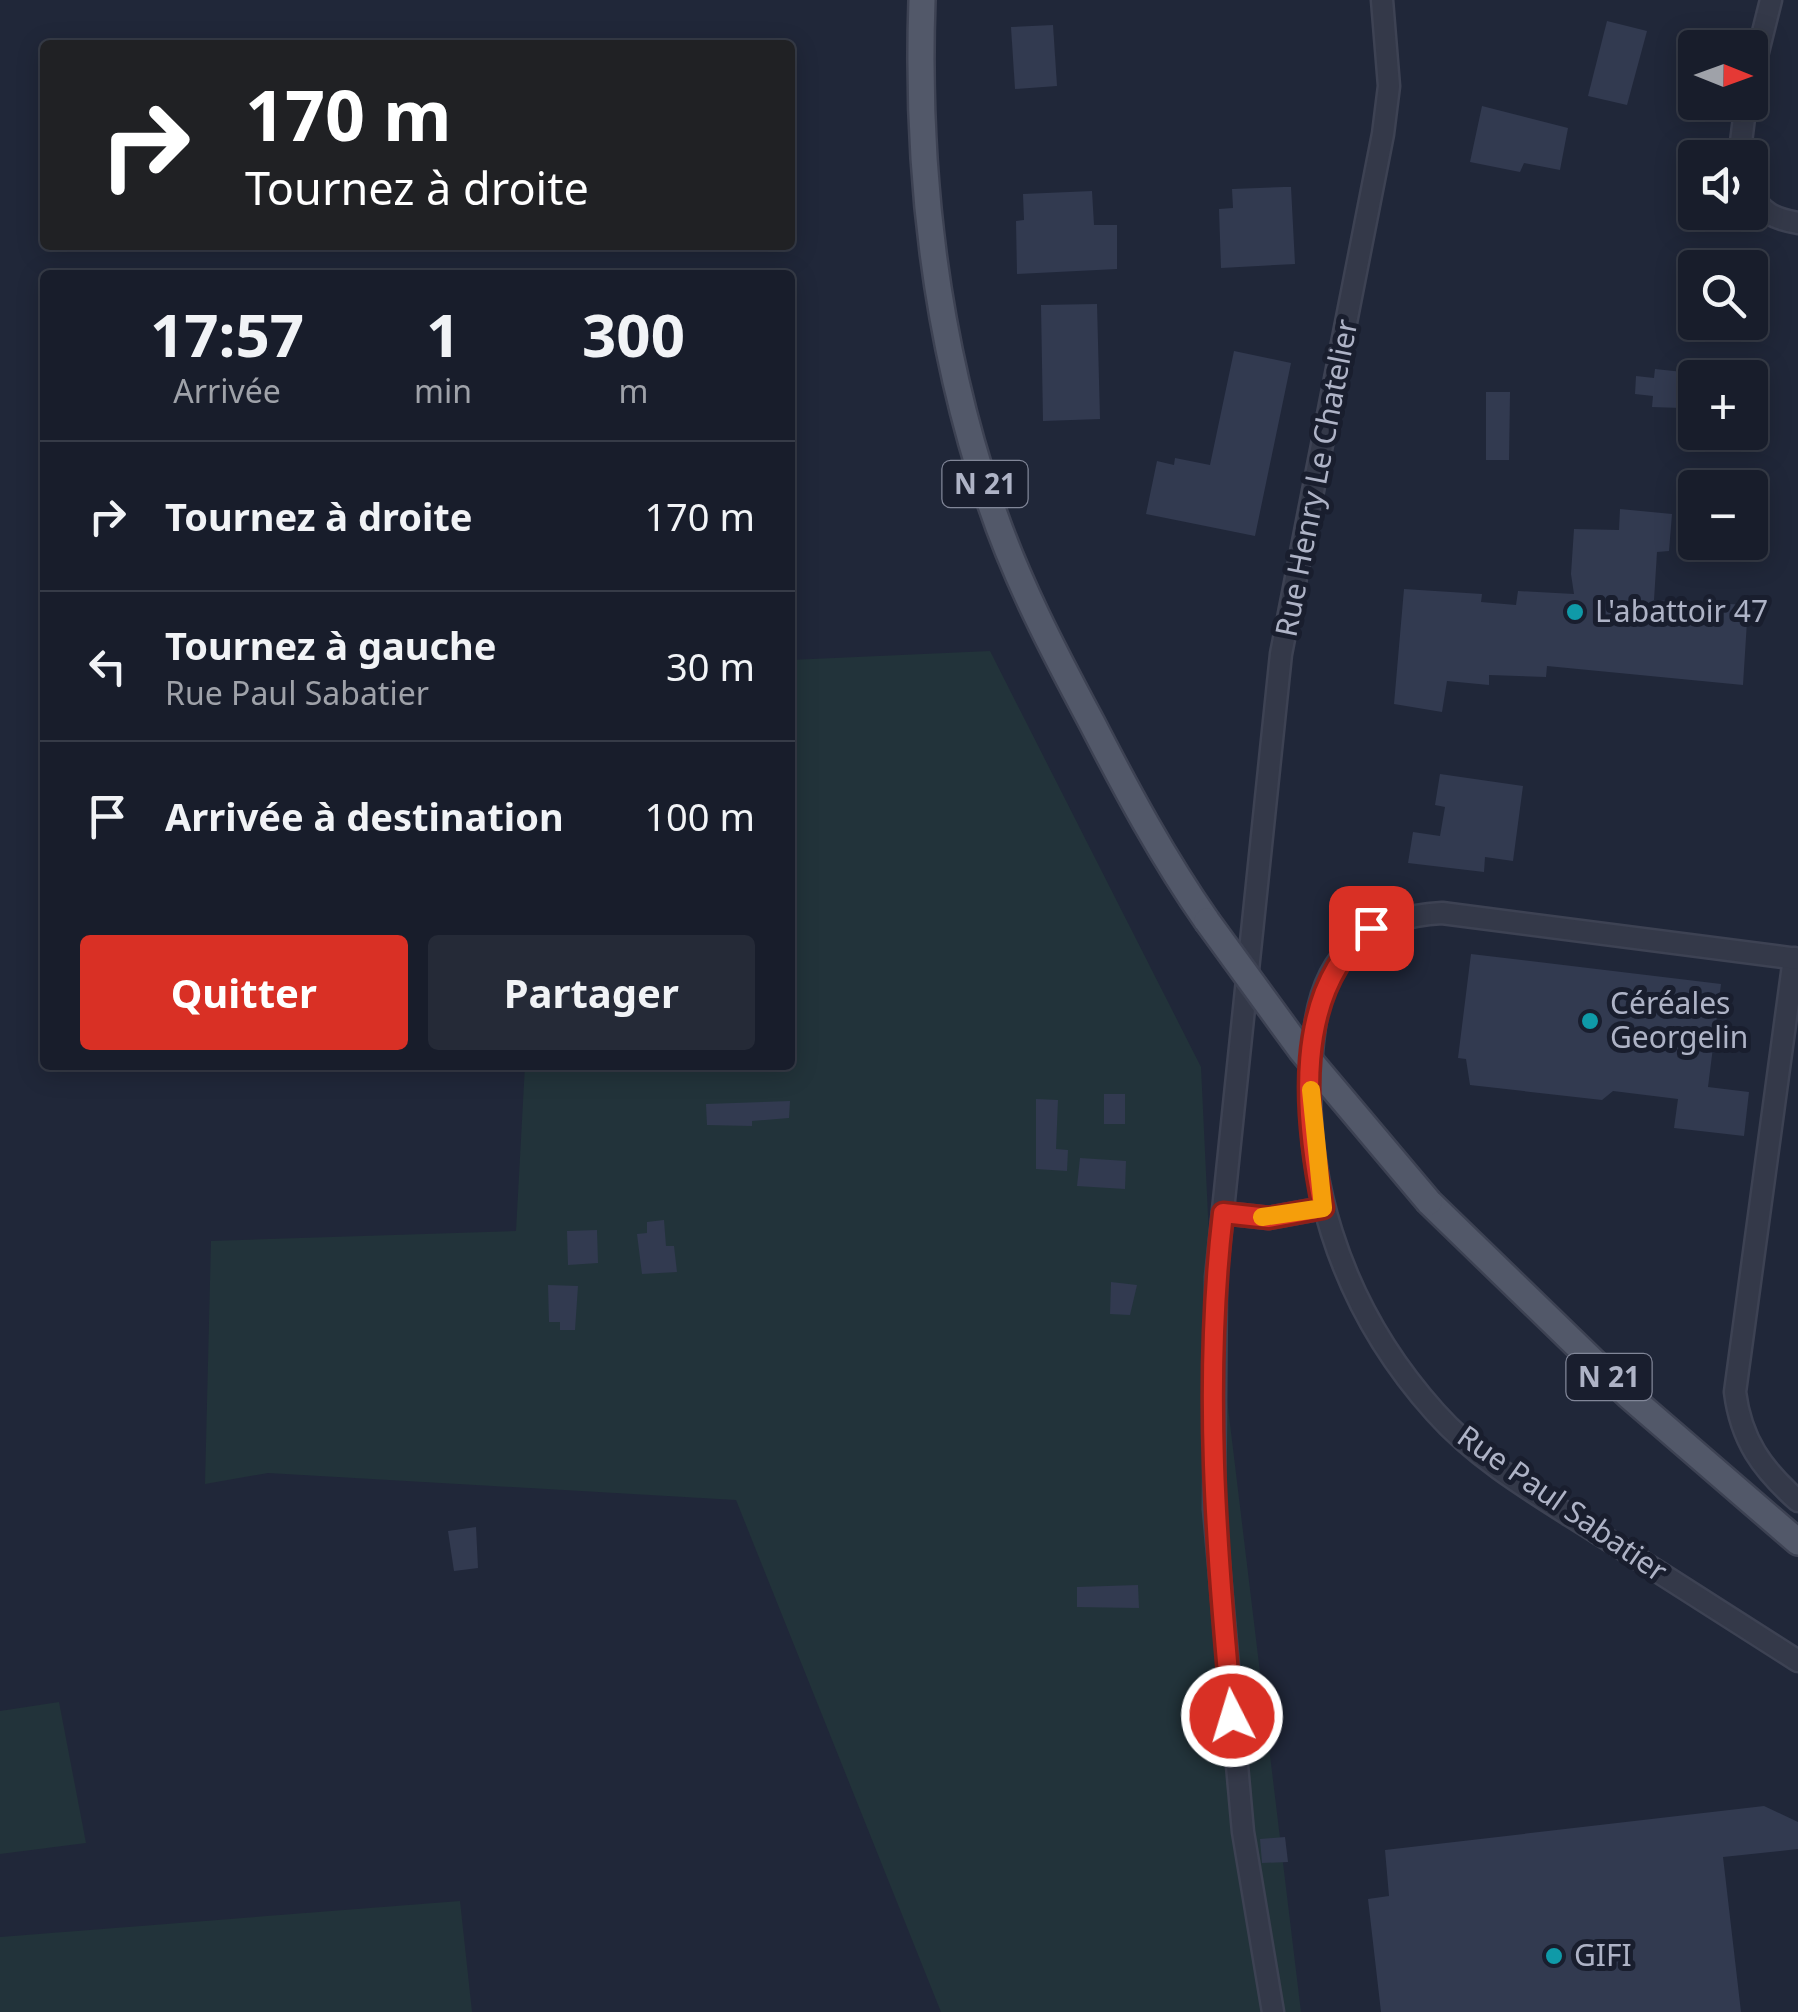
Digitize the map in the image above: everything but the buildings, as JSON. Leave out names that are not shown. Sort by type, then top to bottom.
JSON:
[{"type":"main road","name":"N 21","points":[[922,0],[920,154],[941,320],[990,503],[1038,622],[1140,815],[1207,920],[1300,1050],[1429,1202],[1629,1396],[1798,1542]]},
{"type":"street","name":"Rue Henry Le Chatelier","points":[[1273,2012],[1243,1832],[1214,1510],[1213,1340],[1281,654],[1383,134],[1388,86],[1382,0]]},
{"type":"street","points":[[1764,30],[1771,0]]},
{"type":"street","name":"Rue Paul Sabatier","points":[[1796,959],[1442,913],[1410,915],[1371,928],[1332,972],[1319,1002],[1314,1030],[1311,1102],[1323,1208],[1344,1270],[1383,1347],[1436,1414],[1482,1456],[1562,1511],[1798,1661]]},
{"type":"street","points":[[1796,959],[1736,1362],[1740,1428],[1752,1452],[1798,1501]]},
{"type":"street","points":[[1223,1213],[1269,1218],[1323,1208]]},
{"type":"shaded area","points":[[990,651],[1201,1067],[1210,1258],[1301,2012],[941,2012],[736,1500],[268,1473],[205,1484],[211,1241],[516,1231],[525,1070],[795,1070],[795,660]]},
{"type":"shaded area","points":[[59,1702],[86,1843],[0,1854],[0,1711]]},
{"type":"shaded area","points":[[460,1901],[472,2012],[0,2012],[0,1937]]},
{"type":"slow traffic","points":[[1262,1217],[1323,1208],[1311,1090]]},
{"type":"place","name":"L'abattoir 47","points":[[1575,612]]},
{"type":"place","name":"Céréales Georgelin","points":[[1590,1021]]},
{"type":"place","name":"GIFI","points":[[1554,1956]]},
{"type":"route","points":[[1232,1716],[1214,1510],[1213,1340],[1223,1213],[1269,1218],[1323,1208],[1311,1102],[1314,1030],[1319,1002],[1332,972],[1358,938],[1371,928]]}]
